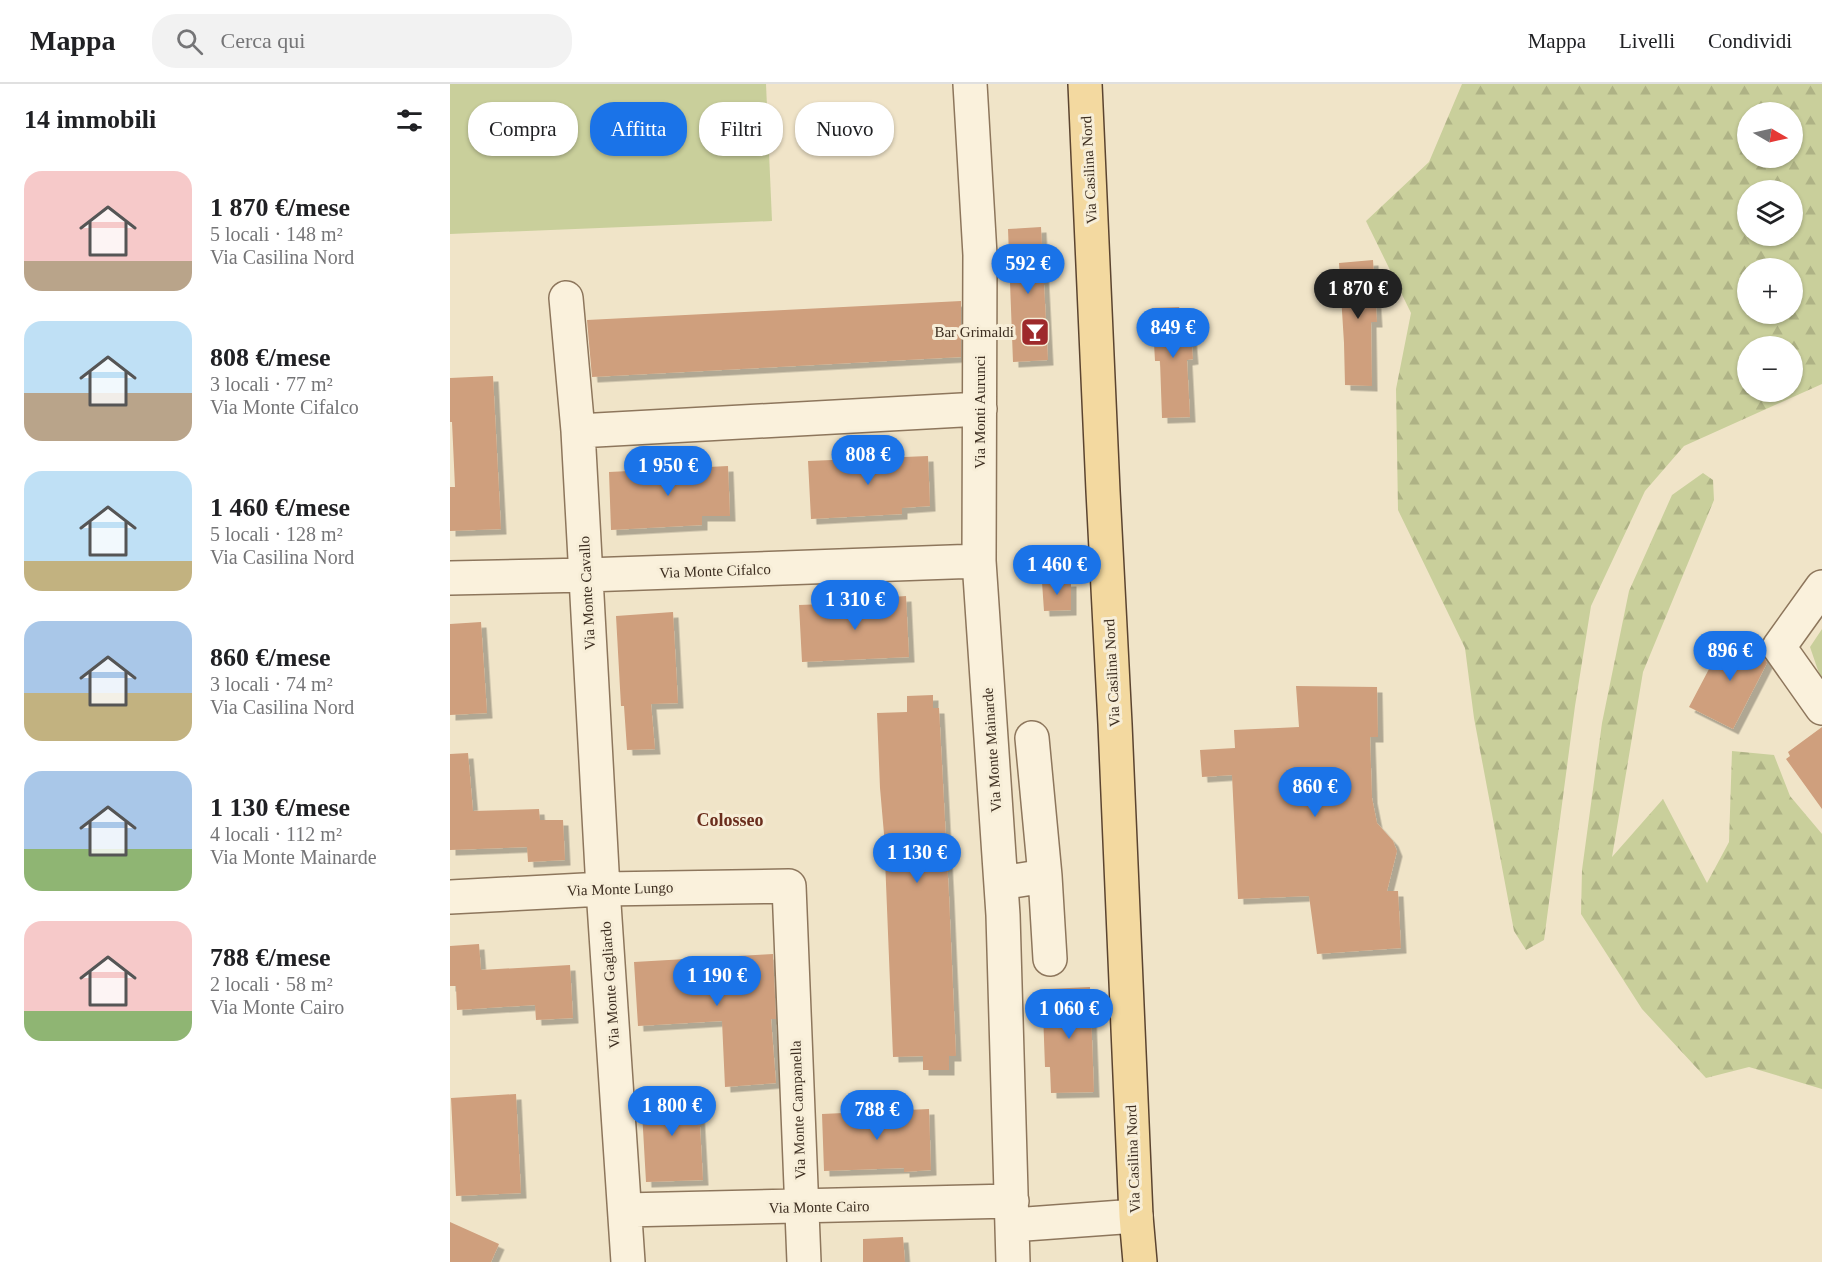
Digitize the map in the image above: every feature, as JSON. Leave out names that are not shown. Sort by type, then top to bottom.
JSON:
[{"type":"main road","name":"Via Casilina Nord","points":[[1085,84],[1136,1216],[1140,1262]]},
{"type":"street","name":"Via Monti Aurunci","points":[[970,84],[980,255],[979,561]]},
{"type":"street","name":"Via Monte Cavallo","points":[[566,298],[578,431],[603,889]]},
{"type":"street","points":[[578,431],[980,409]]},
{"type":"street","name":"Via Monte Cifalco","points":[[450,578],[979,561]]},
{"type":"street","name":"Via Monte Mainarde","points":[[979,561],[1001,883],[1013,1262]]},
{"type":"street","points":[[1822,587],[1779,647],[1822,708]]},
{"type":"street","points":[[1032,738],[1050,959]]},
{"type":"street","points":[[1001,883],[1045,876]]},
{"type":"street","name":"Via Monte Lungo","points":[[450,897],[603,889],[789,886]]},
{"type":"street","name":"Via Monte Campanella","points":[[789,886],[804,1262]]},
{"type":"street","name":"Via Monte Gagliardo","points":[[603,889],[628,1262]]},
{"type":"street","name":"Via Monte Cairo","points":[[625,1210],[801,1208],[1136,1216]]},
{"type":"green space","points":[[450,84],[766,84],[767,102],[699,102],[699,156],[769,156],[772,221],[450,234]]},
{"type":"green space","points":[[1462,84],[1822,84],[1822,384],[1803,393],[1803,336],[1737,336],[1737,402],[1782,402],[1684,446],[1645,491],[1591,606],[1575,706],[1544,940],[1526,950],[1514,931],[1474,718],[1465,648],[1398,510],[1396,389],[1411,313],[1366,221],[1429,162]]},
{"type":"green space","points":[[1703,473],[1713,480],[1714,500],[1643,672],[1612,857],[1663,799],[1707,883],[1729,842],[1732,751],[1774,755],[1790,796],[1822,834],[1822,1089],[1749,1067],[1706,1078],[1642,1009],[1581,914],[1582,870],[1602,723],[1629,591],[1672,495]]},
{"type":"green space","points":[[1822,629],[1822,682],[1810,647]]},
{"type":"building","points":[[1041,227],[1048,360],[1013,362],[1008,229]]},
{"type":"building","points":[[1373,260],[1377,322],[1371,322],[1372,386],[1345,385],[1339,263]]},
{"type":"building","points":[[961,301],[961,357],[592,377],[587,320]]},
{"type":"building","points":[[1179,307],[1180,310],[1189,310],[1193,359],[1187,360],[1190,417],[1162,418],[1160,361],[1155,361],[1152,308]]},
{"type":"building","points":[[493,376],[501,529],[450,531],[450,487],[455,487],[452,422],[450,422],[450,378]]},
{"type":"building","points":[[928,456],[930,506],[902,508],[902,514],[811,519],[808,461]]},
{"type":"building","points":[[728,466],[730,516],[702,516],[702,525],[611,530],[609,472]]},
{"type":"building","points":[[1071,581],[1071,610],[1044,611],[1042,582]]},
{"type":"building","points":[[906,596],[909,657],[802,662],[799,605],[878,602],[878,598]]},
{"type":"building","points":[[673,612],[678,703],[651,704],[655,749],[627,750],[624,706],[621,706],[616,616]]},
{"type":"building","points":[[481,622],[487,713],[450,715],[450,624]]},
{"type":"building","points":[[1728,633],[1761,651],[1767,663],[1733,729],[1689,707]]},
{"type":"building","points":[[1296,686],[1377,687],[1378,737],[1370,737],[1372,798],[1377,823],[1393,841],[1397,851],[1387,891],[1398,891],[1401,948],[1317,954],[1309,896],[1238,899],[1232,775],[1202,777],[1200,750],[1235,748],[1234,730],[1299,727]]},
{"type":"building","points":[[933,695],[933,708],[939,708],[956,1056],[949,1056],[949,1070],[923,1070],[923,1056],[893,1057],[880,788],[877,713],[907,712],[907,696]]},
{"type":"building","points":[[1822,727],[1822,809],[1786,759],[1790,756],[1788,752]]},
{"type":"building","points":[[468,753],[473,811],[539,809],[540,820],[563,820],[565,860],[528,862],[527,847],[450,850],[450,754]]},
{"type":"building","points":[[479,944],[481,970],[570,965],[573,1018],[536,1020],[535,1005],[457,1010],[456,986],[450,986],[450,946]]},
{"type":"building","points":[[773,954],[776,1019],[771,1019],[776,1083],[725,1087],[722,1021],[638,1026],[634,962]]},
{"type":"building","points":[[1090,987],[1094,1092],[1051,1093],[1050,1067],[1045,1067],[1043,1012],[1049,1012],[1048,989]]},
{"type":"building","points":[[698,1091],[703,1180],[646,1182],[641,1094]]},
{"type":"building","points":[[516,1094],[521,1193],[456,1196],[451,1098]]},
{"type":"building","points":[[929,1109],[931,1170],[904,1172],[904,1168],[824,1171],[822,1114]]},
{"type":"building","points":[[450,1222],[499,1244],[491,1262],[450,1262]]},
{"type":"building","points":[[903,1237],[905,1262],[863,1262],[863,1239]]},
{"type":"place","name":"Bar Grimaldi","points":[[1035,332]]},
{"type":"district","name":"Colosseo","points":[[730,820]]}]
